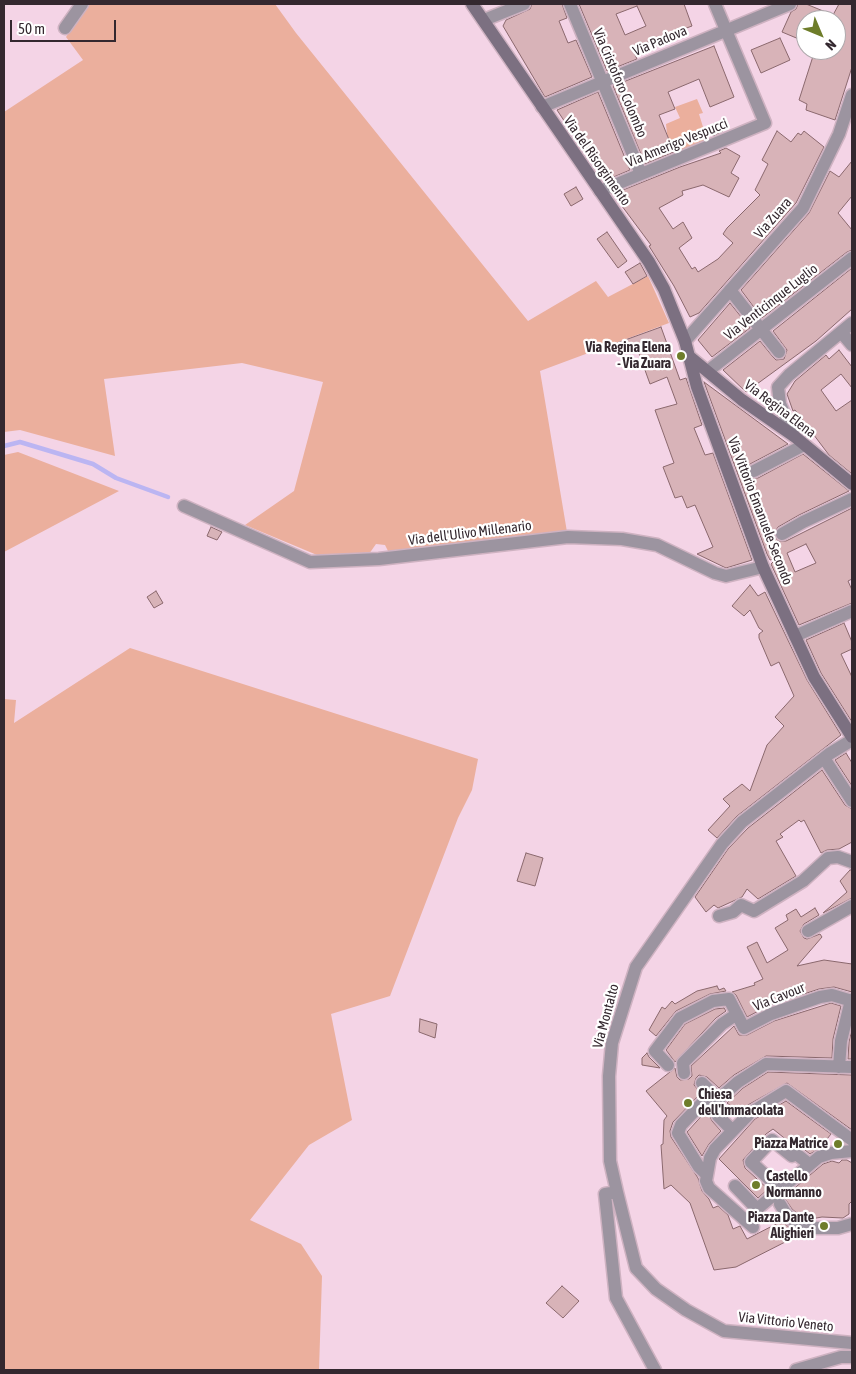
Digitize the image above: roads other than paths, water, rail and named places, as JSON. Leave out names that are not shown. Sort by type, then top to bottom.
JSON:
[{"type":"street","points":[[65,28],[82,4]]},
{"type":"street","name":"Via del Risorgimento","points":[[472,4],[649,262],[664,290],[685,341]]},
{"type":"street","points":[[484,20],[524,4]]},
{"type":"street","name":"Via Cristoforo Colombo","points":[[570,4],[604,81],[641,174]]},
{"type":"street","points":[[715,4],[726,30]]},
{"type":"street","name":"Via Padova","points":[[542,107],[790,4]]},
{"type":"street","name":"Via Amerigo Vespucci","points":[[600,191],[765,123],[726,30]]},
{"type":"street","name":"Via Zuara","points":[[685,341],[803,208],[838,134],[852,95]]},
{"type":"street","name":"Via Venticinque Luglio","points":[[708,371],[852,258]]},
{"type":"street","points":[[730,290],[779,352]]},
{"type":"street","points":[[794,436],[780,404],[778,387],[789,374],[852,323]]},
{"type":"street","points":[[841,332],[852,345]]},
{"type":"street","name":"Via Vittorio Emanuele Secondo","points":[[685,341],[697,386],[763,567],[814,677],[852,738]]},
{"type":"street","name":"Via Regina Elena","points":[[690,357],[742,400],[794,436],[852,484]]},
{"type":"street","points":[[754,471],[804,445]]},
{"type":"street","points":[[782,534],[852,499]]},
{"type":"street","name":"Via dell'Ulivo Millenario","points":[[184,506],[310,562],[379,560],[568,537],[622,539],[657,546],[715,574],[726,576],[763,567]]},
{"type":"street","points":[[795,636],[852,611]]},
{"type":"street","name":"Via Montalto","points":[[617,1192],[610,1161],[609,1076],[612,1043],[636,967],[722,844],[742,822],[852,738]]},
{"type":"street","points":[[824,758],[852,801]]},
{"type":"street","points":[[719,916],[732,912],[741,905],[754,911],[803,881],[828,858],[838,857],[852,850]]},
{"type":"street","points":[[838,857],[852,862]]},
{"type":"street","points":[[808,931],[852,906]]},
{"type":"street","name":"Via Cavour","points":[[668,1065],[655,1051],[680,1018],[713,1001],[729,999],[744,1028],[771,1014],[820,996],[832,995],[852,1000]]},
{"type":"street","points":[[707,1175],[699,1167],[678,1133],[681,1125],[715,1097],[766,1064],[846,1067],[842,1041],[852,1000]]},
{"type":"street","points":[[684,1073],[683,1063],[722,1024],[737,1014]]},
{"type":"street","points":[[702,1083],[715,1097]]},
{"type":"street","points":[[753,1227],[709,1188],[706,1181],[710,1158],[715,1149],[750,1113],[786,1091],[852,1140]]},
{"type":"street","points":[[715,1097],[713,1104],[718,1116],[732,1130]]},
{"type":"street","points":[[780,1189],[751,1162],[772,1140],[792,1156],[795,1152],[809,1164]]},
{"type":"street","points":[[735,1186],[757,1208],[818,1157],[831,1153],[852,1151]]},
{"type":"street","points":[[617,1192],[605,1194],[616,1298],[655,1370]]},
{"type":"street","name":"Via Vittorio Veneto","points":[[617,1192],[636,1268],[656,1289],[686,1310],[724,1331],[852,1343]]},
{"type":"street","points":[[780,1204],[796,1225],[802,1228],[838,1228],[852,1224]]},
{"type":"street","points":[[796,1370],[841,1357],[852,1357]]},
{"type":"waterway","points":[[4,446],[20,442],[93,464],[116,478],[168,497]]},
{"type":"place","name":"Via Regina Elena - Via Zuara","points":[[681,356]]},
{"type":"place","name":"Chiesa dell'Immacolata","points":[[688,1103]]},
{"type":"place","name":"Piazza Matrice","points":[[838,1144]]},
{"type":"place","name":"Castello Normanno","points":[[756,1185]]},
{"type":"place","name":"Piazza Dante Alighieri","points":[[824,1226]]}]
